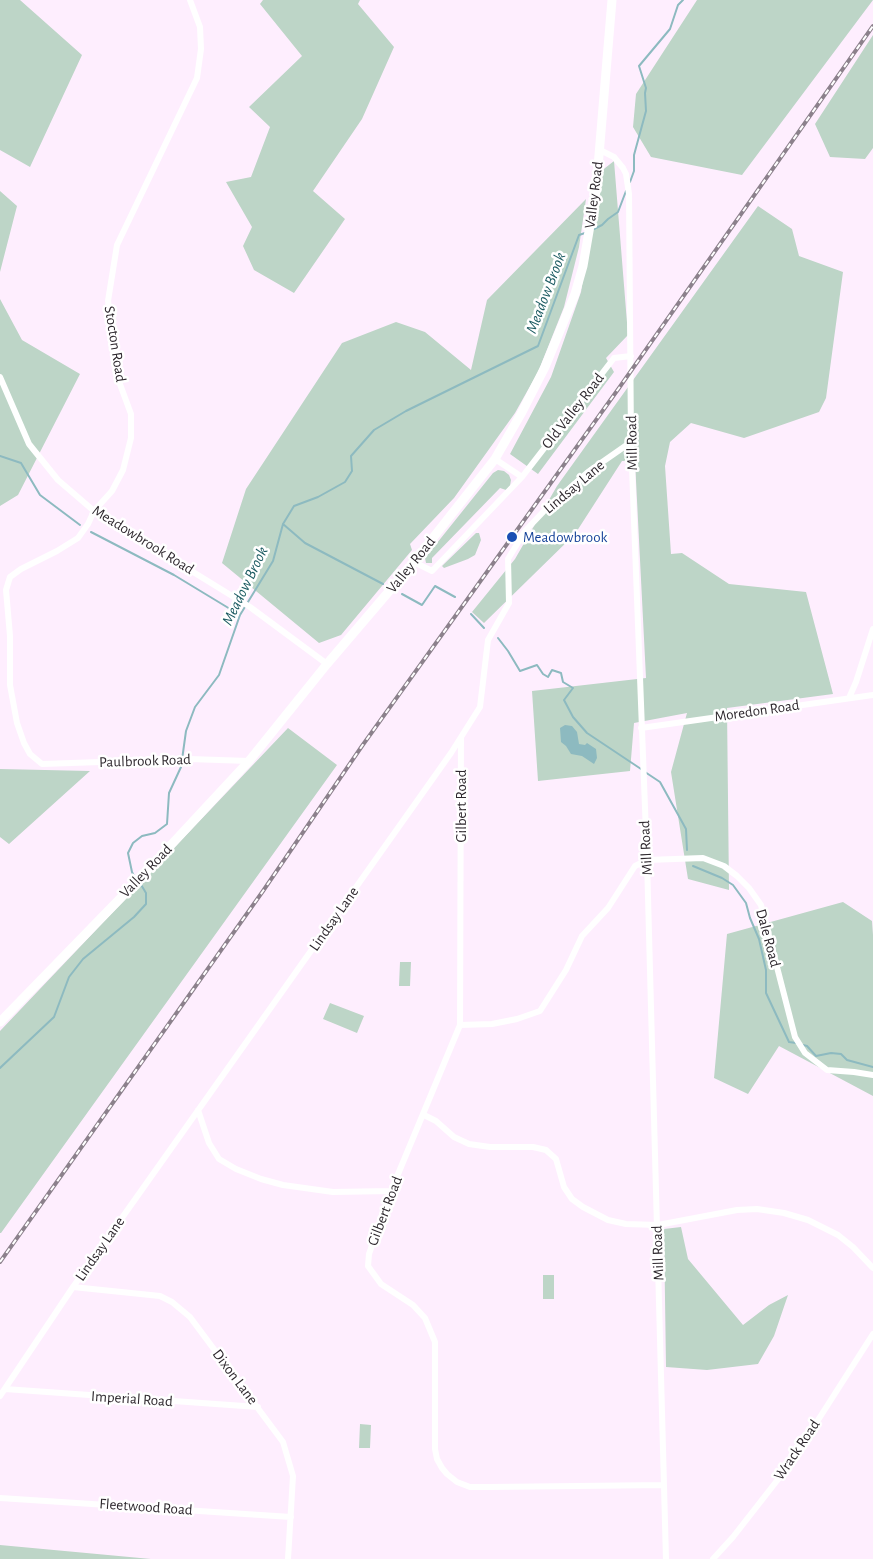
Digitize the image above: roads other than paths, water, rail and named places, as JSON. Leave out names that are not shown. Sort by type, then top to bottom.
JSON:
[{"type":"main road","name":"Valley Road","points":[[0,1022],[133,886],[249,761],[327,664],[414,562],[495,459],[522,412],[549,358],[575,294],[592,221],[600,150],[612,0]]},
{"type":"street","name":"Stocton Road","points":[[42,764],[30,754],[17,722],[10,685],[10,636],[6,590],[10,577],[21,569],[78,538],[94,511],[112,491],[123,470],[131,438],[131,414],[117,376],[108,302],[117,245],[197,78],[201,49],[200,27],[190,0]]},
{"type":"street","name":"Mill Road","points":[[600,150],[614,157],[626,174],[628,194],[631,442],[647,860],[666,1559]]},
{"type":"street","name":"Old Valley Road","points":[[414,562],[432,571],[522,477],[612,361],[617,357],[630,356]]},
{"type":"street","name":"Meadowbrook Road","points":[[0,377],[29,444],[58,480],[94,511],[238,599],[327,664]]},
{"type":"street","name":"Lindsay Lane","points":[[0,1396],[72,1287],[461,738],[480,707],[488,640],[508,603],[508,559],[526,531],[545,510],[588,472],[631,442]]},
{"type":"street","points":[[495,459],[522,477]]},
{"type":"street","points":[[849,698],[873,629]]},
{"type":"street","name":"Moredon Road","points":[[641,728],[873,695]]},
{"type":"street","name":"Gilbert Road","points":[[461,738],[460,1025],[392,1191],[369,1254],[368,1266],[381,1284],[413,1305],[425,1318],[435,1342],[435,1449],[437,1459],[447,1474],[457,1482],[470,1487],[664,1484]]},
{"type":"street","name":"Paulbrook Road","points":[[42,764],[189,759],[249,761]]},
{"type":"street","name":"Dale Road","points":[[647,860],[703,858],[724,866],[749,888],[761,905],[795,1037],[805,1053],[827,1070],[854,1072],[873,1076]]},
{"type":"street","points":[[460,1025],[492,1024],[517,1019],[540,1011],[566,970],[582,936],[608,908],[635,866],[647,860]]},
{"type":"street","points":[[198,1110],[209,1143],[219,1159],[236,1169],[281,1185],[333,1192],[392,1191]]},
{"type":"street","points":[[424,1115],[436,1121],[454,1137],[470,1144],[490,1148],[533,1147],[546,1150],[556,1159],[567,1192],[572,1199],[608,1220],[618,1223],[658,1225],[737,1210],[758,1209],[784,1213],[808,1220],[838,1234],[873,1268]]},
{"type":"street","name":"Dixon Lane","points":[[72,1287],[160,1296],[172,1302],[190,1317],[284,1442],[293,1476],[288,1559]]},
{"type":"street","name":"Wrack Road","points":[[713,1559],[733,1537],[790,1464],[873,1334]]},
{"type":"street","name":"Imperial Road","points":[[5,1389],[258,1407]]},
{"type":"street","name":"Fleetwood Road","points":[[0,1498],[291,1516]]},
{"type":"water","points":[[565,725],[572,726],[577,732],[579,744],[585,745],[587,743],[596,749],[597,758],[594,764],[582,756],[571,754],[561,742],[560,728]]},
{"type":"waterway","name":"Meadow Brook","points":[[630,182],[634,171],[634,155],[646,111],[646,88],[639,66],[670,29],[678,5],[683,0]]},
{"type":"waterway","name":"Meadow Brook","points":[[594,229],[618,212],[626,191]]},
{"type":"waterway","name":"Meadow Brook","points":[[135,878],[128,853],[133,843],[142,836],[155,833],[167,824],[169,793],[181,767],[186,731],[195,707],[219,675],[240,615],[273,561],[283,524],[294,506],[318,497],[345,482],[352,471],[351,456],[374,430],[406,411],[538,346],[579,235],[585,233]]},
{"type":"waterway","points":[[0,456],[21,463],[40,495],[80,525]]},
{"type":"waterway","points":[[283,524],[305,543],[383,584]]},
{"type":"waterway","points":[[91,532],[174,575],[240,615]]},
{"type":"waterway","points":[[402,594],[422,605],[435,586],[455,597]]},
{"type":"waterway","points":[[471,614],[484,628]]},
{"type":"waterway","points":[[498,638],[520,671],[537,665],[543,674],[548,677],[552,670],[561,673],[563,682],[573,688],[564,700],[573,717],[587,733],[641,769]]},
{"type":"waterway","points":[[645,772],[660,782],[686,829],[687,850]]},
{"type":"waterway","points":[[693,866],[722,878],[733,885],[746,903],[759,939],[766,970],[766,993],[789,1042],[796,1043]]},
{"type":"waterway","name":"Meadow Brook","points":[[0,1068],[54,1017],[69,977],[83,959],[134,917],[146,904],[146,893],[140,883]]},
{"type":"waterway","points":[[803,1045],[807,1046],[816,1056],[831,1053],[841,1054],[847,1060],[873,1067]]},
{"type":"railway","points":[[0,1262],[263,891],[362,746],[619,388],[873,26]]},
{"type":"place","name":"Meadowbrook","points":[[512,537]]}]
